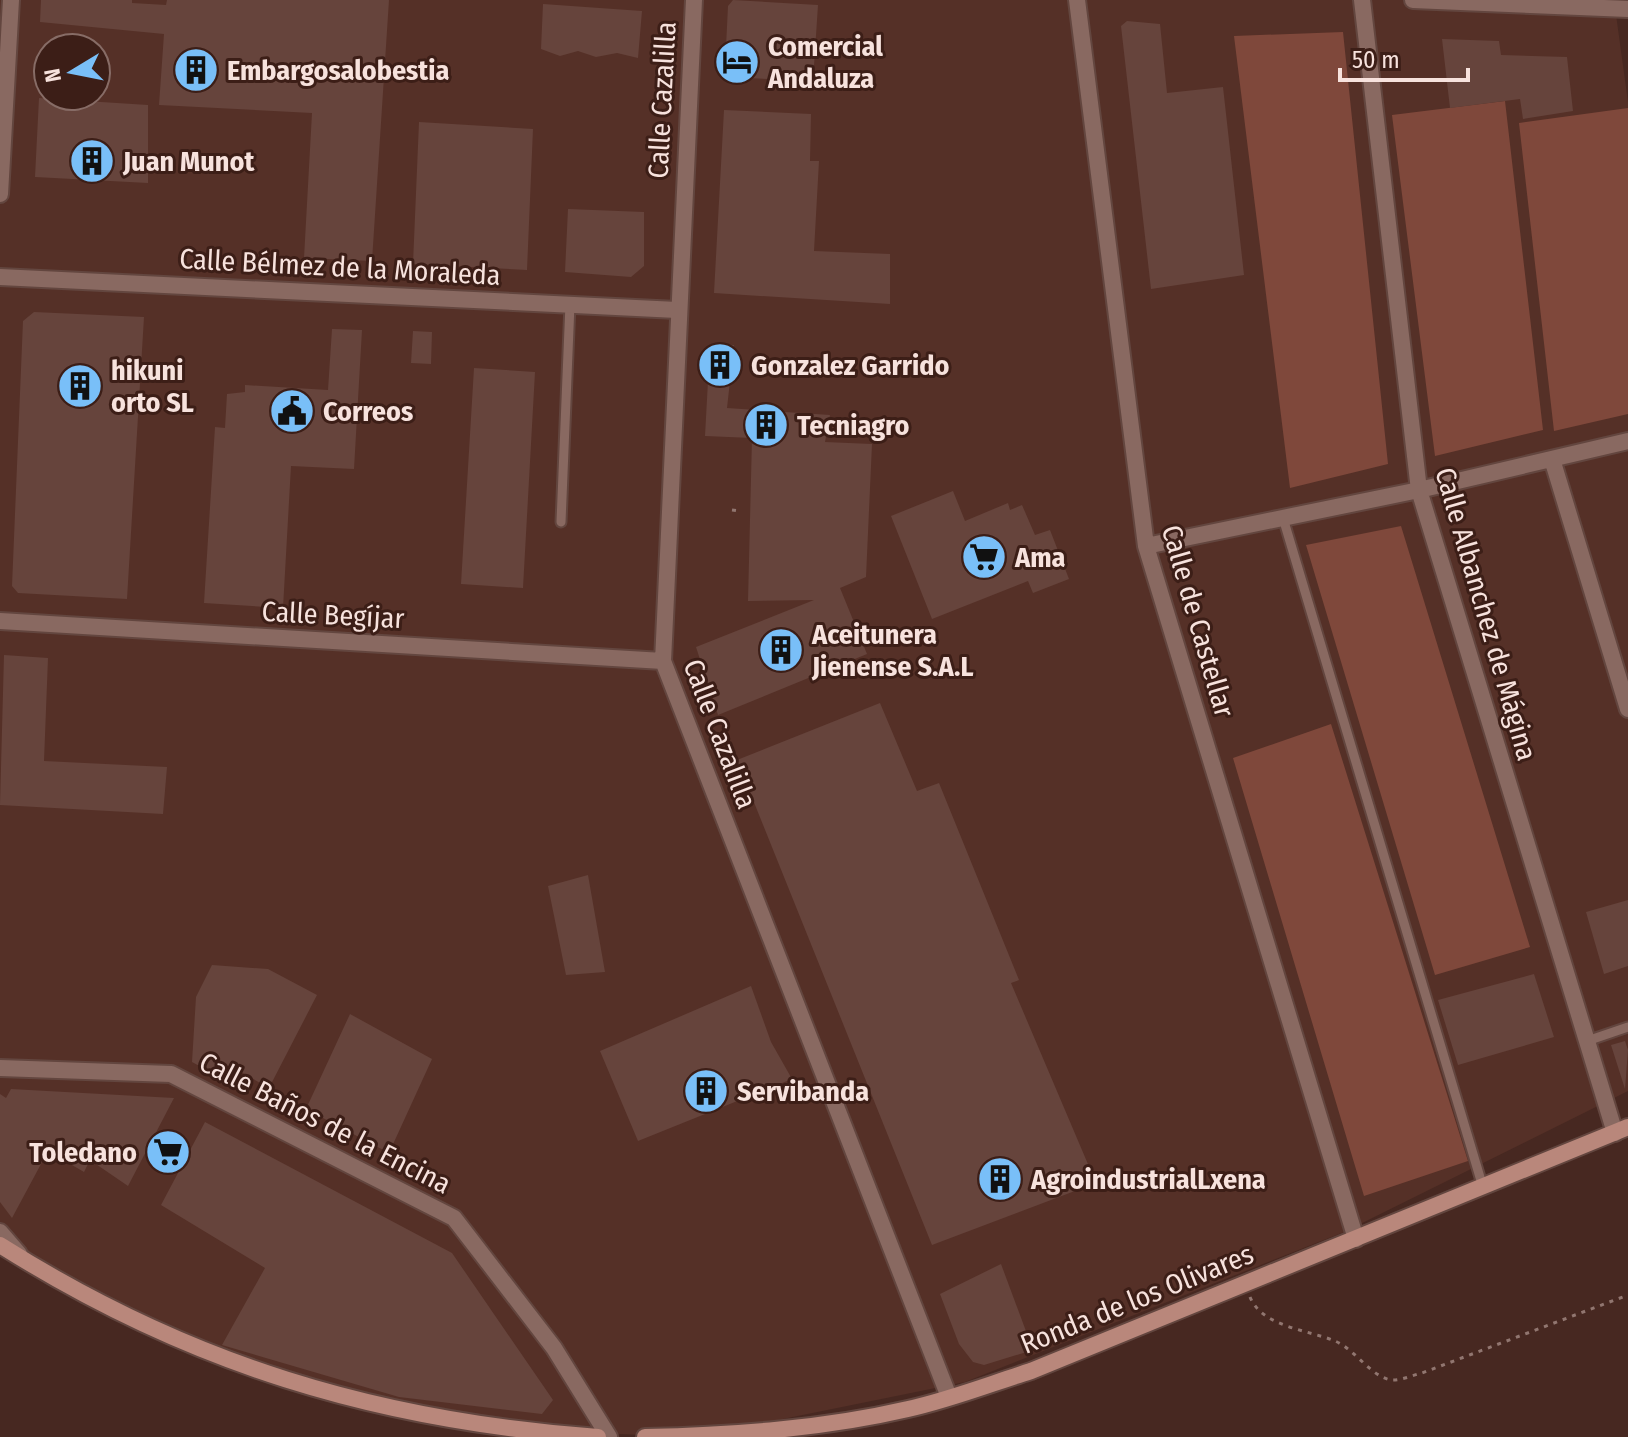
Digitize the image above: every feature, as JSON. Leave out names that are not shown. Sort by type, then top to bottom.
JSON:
[{"type":"main road","name":"Ronda de los Olivares","points":[[645,1437],[724,1435],[816,1425],[909,1409],[949,1397],[1031,1371],[1356,1239],[1482,1184],[1622,1130]]},
{"type":"main road","points":[[0,1245],[114,1312],[219,1359],[339,1397],[511,1430],[598,1437]]},
{"type":"street","points":[[0,194],[11,0]]},
{"type":"street","name":"Calle Cazalilla","points":[[694,0],[677,310],[663,661],[949,1397]]},
{"type":"street","name":"Calle de Castellar","points":[[1077,0],[1146,546],[1356,1239]]},
{"type":"street","name":"Calle Albanchez de Mágina","points":[[1362,0],[1419,490],[1587,1041],[1622,1130]]},
{"type":"street","points":[[1413,0],[1628,9]]},
{"type":"street","name":"Calle Bélmez de la Moraleda","points":[[0,277],[677,310]]},
{"type":"street","points":[[1146,546],[1419,490],[1628,441]]},
{"type":"street","points":[[1552,459],[1628,709]]},
{"type":"street","name":"Calle Begíjar","points":[[0,621],[663,661]]},
{"type":"street","name":"Calle Baños de la Encina","points":[[0,1068],[171,1074],[454,1218],[554,1348],[609,1437]]},
{"type":"street","points":[[0,1232],[26,1261]]},
{"type":"lane","points":[[561,522],[570,304]]},
{"type":"lane","points":[[1283,518],[1482,1184]]},
{"type":"lane","points":[[1587,1041],[1628,1027]]},
{"type":"path","points":[[732,510],[739,511]]},
{"type":"path","points":[[1244,1282],[1254,1308],[1276,1321],[1337,1342],[1378,1374],[1393,1380],[1422,1373],[1628,1295]]},
{"type":"shaded area","points":[[0,0],[1614,0],[1628,102],[1628,1091],[1344,1232],[965,1382],[694,1437],[497,1429],[299,1391],[0,1245]]},
{"type":"shaded area","points":[[1343,32],[1388,464],[1290,488],[1234,36]]},
{"type":"shaded area","points":[[1505,101],[1543,430],[1435,456],[1392,115]]},
{"type":"shaded area","points":[[1628,108],[1628,414],[1554,431],[1519,123]]},
{"type":"shaded area","points":[[1401,526],[1530,947],[1435,975],[1306,545]]},
{"type":"shaded area","points":[[1331,724],[1468,1161],[1364,1196],[1233,758]]},
{"type":"building","points":[[41,0],[132,0],[132,3],[166,5],[167,0],[389,0],[372,261],[304,258],[312,113],[159,105],[164,34],[40,22]]},
{"type":"building","points":[[733,0],[818,5],[813,81],[747,78],[748,48],[726,47],[728,6]]},
{"type":"building","points":[[543,4],[642,11],[638,58],[617,53],[596,57],[578,51],[560,56],[541,49]]},
{"type":"building","points":[[1127,21],[1160,24],[1167,93],[1223,87],[1244,275],[1151,289],[1121,26]]},
{"type":"building","points":[[1442,39],[1499,41],[1501,55],[1567,57],[1573,111],[1523,119],[1520,99],[1450,108]]},
{"type":"building","points":[[112,103],[148,105],[148,183],[35,177],[38,112],[112,112]]},
{"type":"building","points":[[724,110],[811,114],[810,161],[819,161],[814,251],[890,254],[890,304],[714,293]]},
{"type":"building","points":[[419,122],[533,129],[527,270],[413,264]]},
{"type":"building","points":[[568,209],[644,212],[644,266],[631,277],[565,272]]},
{"type":"building","points":[[34,312],[144,317],[127,599],[18,593],[12,586],[23,321]]},
{"type":"building","points":[[332,329],[362,330],[354,469],[291,466],[283,608],[204,603],[215,427],[225,428],[227,394],[245,392],[245,385],[328,390]]},
{"type":"building","points":[[413,331],[432,332],[431,364],[411,363]]},
{"type":"building","points":[[710,344],[734,345],[727,408],[830,415],[825,442],[872,444],[866,577],[840,588],[867,654],[718,715],[696,647],[814,600],[748,601],[752,438],[705,436]]},
{"type":"building","points":[[474,368],[535,372],[523,588],[461,584]]},
{"type":"building","name":"Ama","points":[[953,491],[965,521],[1008,503],[1010,510],[1022,505],[1035,535],[1050,530],[1069,579],[1033,593],[1028,581],[932,619],[891,516]]},
{"type":"building","points":[[4,655],[48,658],[44,761],[167,767],[163,814],[0,805]]},
{"type":"building","points":[[880,703],[917,791],[939,783],[1019,980],[1011,983],[1096,1183],[932,1245],[737,760]]},
{"type":"building","points":[[588,875],[605,972],[566,975],[548,886]]},
{"type":"building","points":[[1628,900],[1628,966],[1604,974],[1586,912]]},
{"type":"building","points":[[212,965],[268,969],[317,995],[269,1088],[234,1068],[227,1081],[192,1062],[196,997]]},
{"type":"building","points":[[1534,974],[1554,1037],[1458,1065],[1438,1000]]},
{"type":"building","points":[[751,986],[771,1042],[792,1079],[638,1141],[600,1051]]},
{"type":"building","points":[[350,1014],[432,1059],[389,1153],[306,1109]]},
{"type":"building","points":[[1625,1041],[1628,1050],[1625,1089],[1611,1045]]},
{"type":"building","points":[[11,1089],[174,1098],[128,1186],[90,1160],[84,1172],[48,1151],[12,1218],[0,1202],[0,1094],[6,1098]]},
{"type":"building","points":[[205,1122],[452,1253],[553,1400],[542,1414],[399,1397],[222,1345],[265,1268],[161,1205]]},
{"type":"building","points":[[1001,1264],[1033,1350],[984,1365],[973,1362],[959,1344],[940,1294]]},
{"type":"place","name":"Comercial Andaluza","points":[[737,62]]},
{"type":"place","name":"Embargosalobestia","points":[[196,70]]},
{"type":"place","name":"Juan Munot","points":[[92,161]]},
{"type":"place","name":"Gonzalez Garrido","points":[[720,365]]},
{"type":"place","name":"hikuni orto SL","points":[[80,386]]},
{"type":"place","name":"Correos","points":[[292,411]]},
{"type":"place","name":"Tecniagro","points":[[766,425]]},
{"type":"place","name":"Ama","points":[[984,557]]},
{"type":"place","name":"Aceitunera Jienense S.A.L","points":[[781,650]]},
{"type":"place","name":"Servibanda","points":[[706,1091]]},
{"type":"place","name":"Toledano","points":[[168,1152]]},
{"type":"place","name":"AgroindustrialLxena","points":[[1000,1179]]}]
